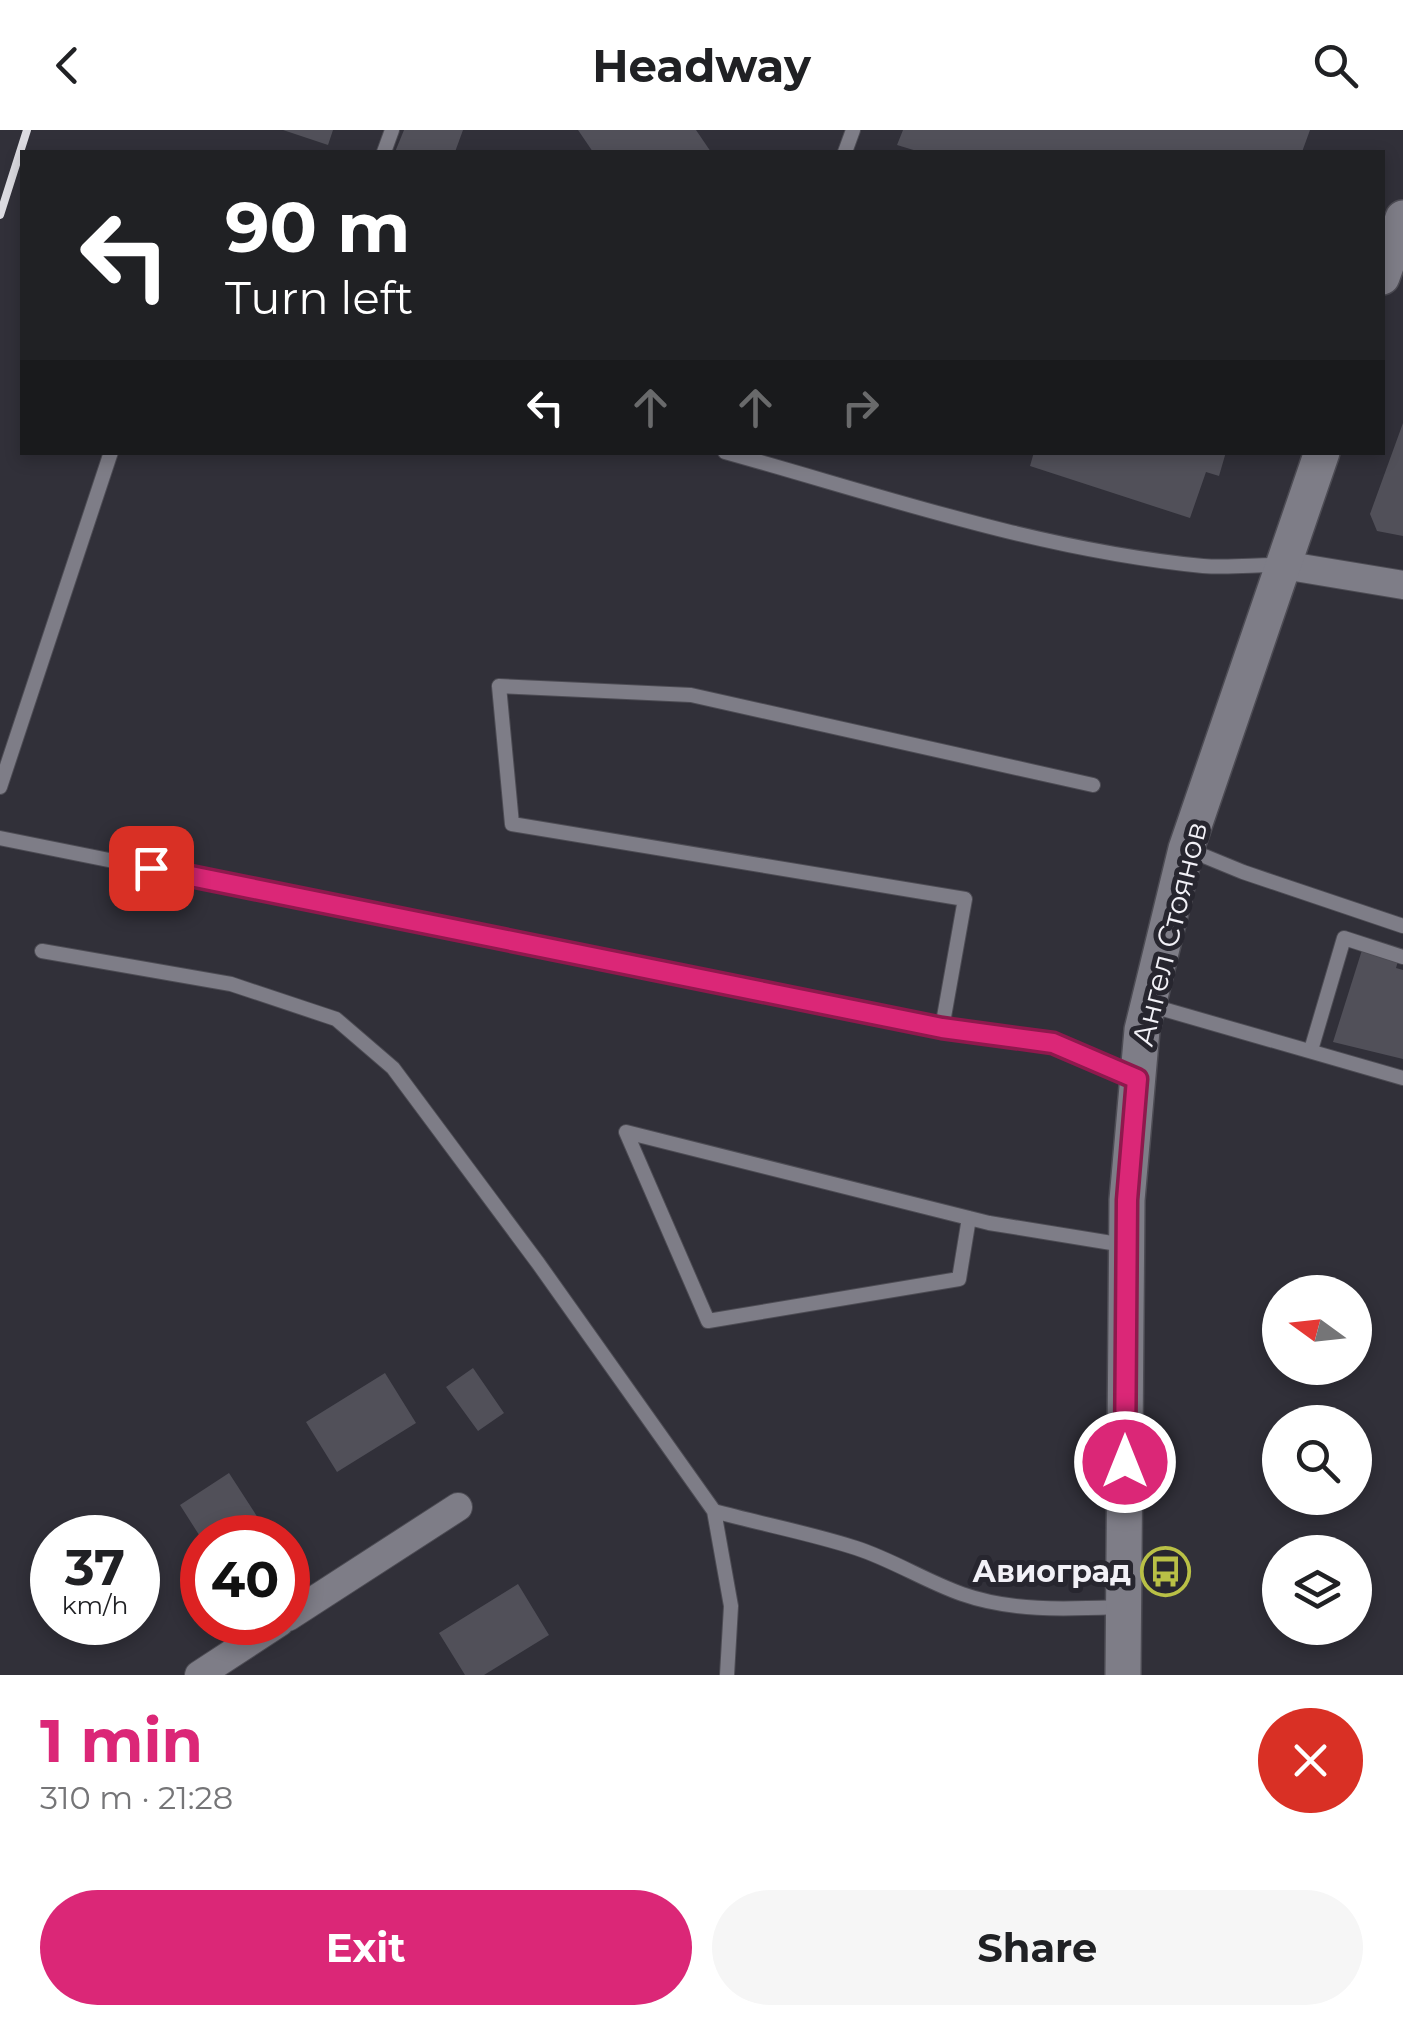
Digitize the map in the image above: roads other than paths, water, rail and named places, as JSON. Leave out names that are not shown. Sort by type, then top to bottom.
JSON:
[{"type":"street","points":[[1385,264],[1395,222]]},
{"type":"street","name":"Ангел Стоянов","points":[[1123,1675],[1126,1245],[1137,1079],[1148,1004],[1186,849],[1321,455]]},
{"type":"street","points":[[1284,565],[1403,586]]},
{"type":"street","points":[[310,1604],[458,1507]]},
{"type":"street","points":[[199,1675],[245,1645]]},
{"type":"lane","points":[[0,786],[110,455]]},
{"type":"lane","points":[[734,455],[980,526],[1087,550],[1207,566],[1284,565]]},
{"type":"lane","points":[[942,1028],[964,900],[512,824],[499,686],[691,696],[1093,785]]},
{"type":"lane","points":[[0,838],[942,1028],[1053,1043],[1137,1079]]},
{"type":"lane","points":[[1186,849],[1403,926]]},
{"type":"lane","points":[[1311,1050],[1344,938],[1403,957]]},
{"type":"lane","points":[[42,950],[231,984],[336,1019],[393,1068],[714,1511],[731,1606],[727,1675]]},
{"type":"lane","points":[[1148,1004],[1403,1078]]},
{"type":"lane","points":[[969,1218],[959,1279],[708,1321],[626,1132],[969,1218],[1126,1245]]},
{"type":"lane","points":[[714,1511],[886,1558],[932,1583],[967,1596],[1018,1607],[1124,1607]]},
{"type":"railway","points":[[21,150],[27,130]]},
{"type":"railway","points":[[0,215],[20,152]]},
{"type":"place","name":"Авиоград","points":[[1166,1572]]}]
